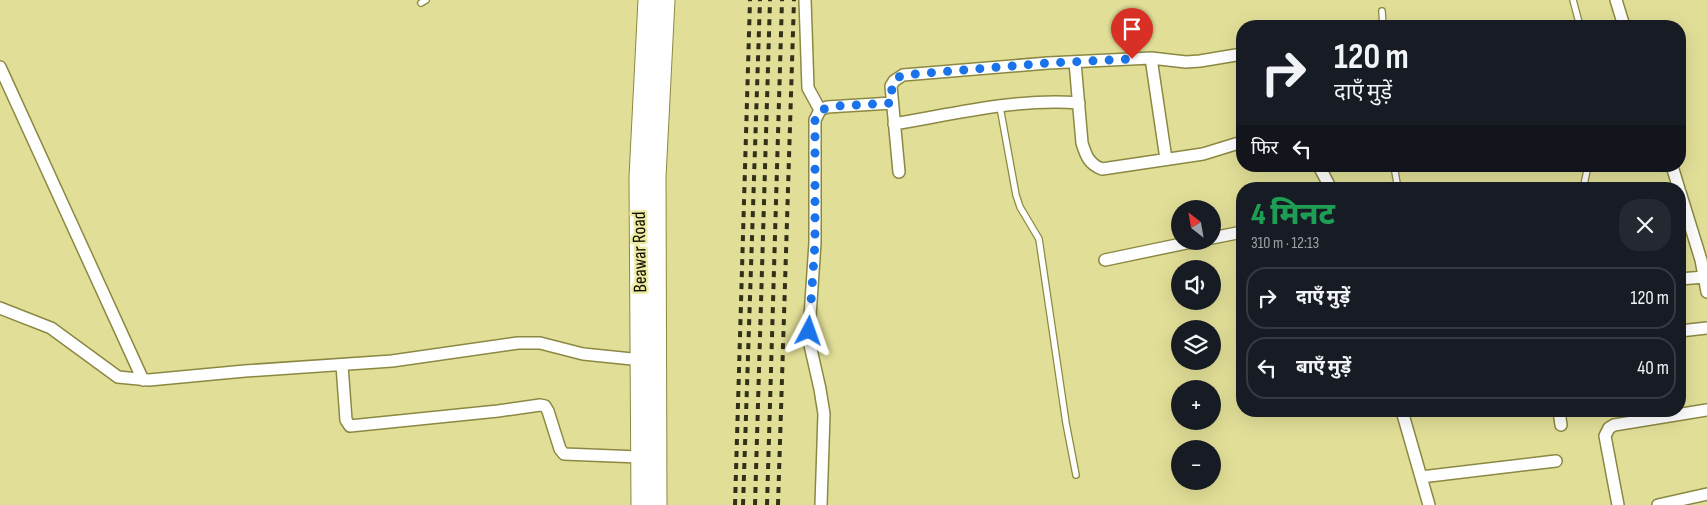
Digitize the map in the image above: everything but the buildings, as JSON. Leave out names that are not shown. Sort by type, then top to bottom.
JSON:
[{"type":"main road","name":"Beawar Road","points":[[641,505],[642,360],[639,177],[648,0]]},
{"type":"main road","name":"Beawar Road","points":[[657,505],[656,177],[664,0]]},
{"type":"street","points":[[805,0],[808,88],[820,110]]},
{"type":"street","points":[[1616,0],[1622,20]]},
{"type":"street","points":[[899,172],[891,86],[894,81],[903,75],[1151,58],[1186,62],[1236,55]]},
{"type":"street","points":[[1151,58],[1166,159]]},
{"type":"street","points":[[1075,62],[1082,143],[1085,154],[1092,165],[1102,169],[1203,154],[1236,144]]},
{"type":"street","points":[[0,67],[143,380]]},
{"type":"street","points":[[894,124],[1000,107],[1056,101],[1079,103]]},
{"type":"street","points":[[820,110],[837,106],[892,103]]},
{"type":"street","points":[[820,110],[815,120],[815,243],[809,331],[810,345],[824,414],[821,505]]},
{"type":"street","points":[[1686,211],[1701,260],[1707,292]]},
{"type":"street","points":[[1221,236],[1236,233]]},
{"type":"street","points":[[1104,260],[1171,246]]},
{"type":"street","points":[[1686,278],[1704,277]]},
{"type":"street","points":[[0,308],[50,328],[118,377],[143,380],[392,362],[518,343],[540,343],[583,354],[642,360]]},
{"type":"street","points":[[1686,331],[1707,328]]},
{"type":"street","points":[[342,365],[346,420],[350,426],[540,405],[545,406],[548,411],[560,450],[564,454],[640,457]]},
{"type":"street","points":[[1686,413],[1707,410]]},
{"type":"street","points":[[1404,417],[1429,505]]},
{"type":"street","points":[[1560,417],[1561,424]]},
{"type":"street","points":[[1618,505],[1605,436],[1609,428],[1614,425],[1664,417]]},
{"type":"street","points":[[1421,476],[1556,461]]},
{"type":"street","points":[[1658,505],[1707,494]]},
{"type":"lane","points":[[1573,0],[1578,20]]},
{"type":"lane","points":[[1382,11],[1383,20]]},
{"type":"lane","points":[[1000,107],[1016,195],[1020,207],[1039,239],[1066,423],[1076,475]]},
{"type":"railway","points":[[735,505],[750,0]]},
{"type":"railway","points":[[743,505],[760,0]]},
{"type":"railway","points":[[755,505],[770,0]]},
{"type":"railway","points":[[767,505],[782,0]]},
{"type":"railway","points":[[778,505],[794,0]]},
{"type":"route","points":[[809,331],[815,243],[815,120],[820,110],[837,106],[892,103],[891,86],[894,81],[903,75],[1048,63],[1132,59]]}]
